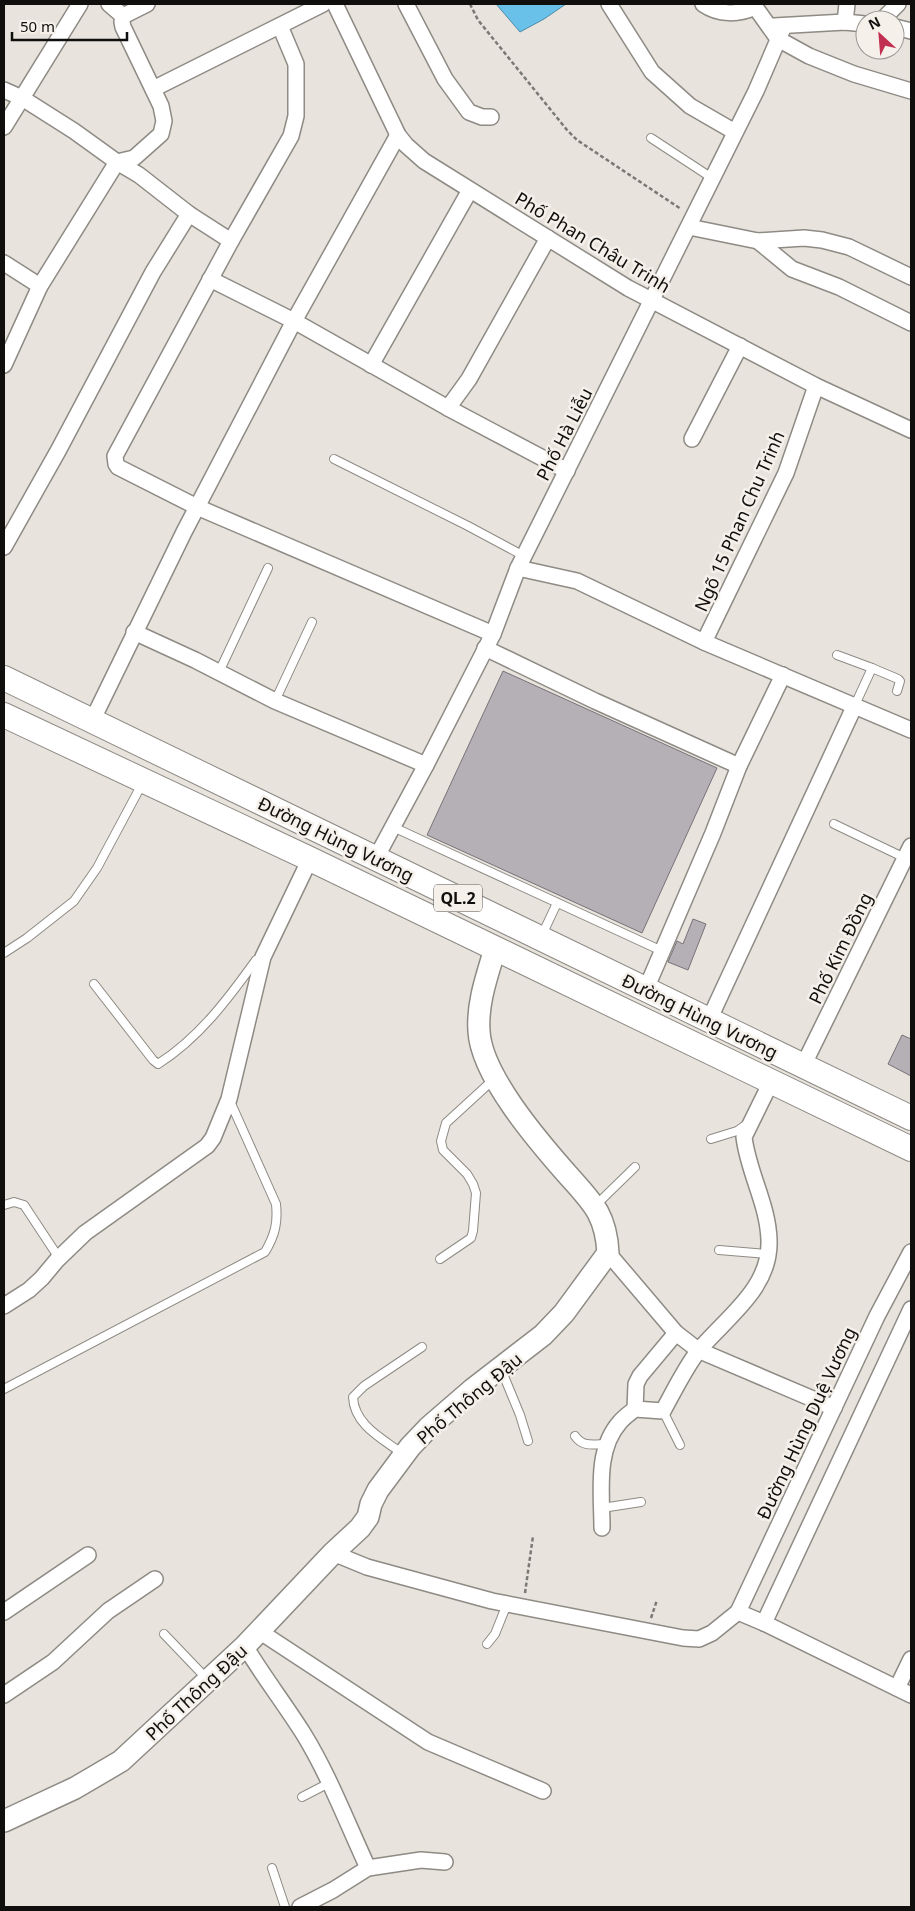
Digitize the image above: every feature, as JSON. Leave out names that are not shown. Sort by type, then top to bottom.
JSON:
[{"type":"main road","name":"Đường Hùng Vương","points":[[4,678],[911,1118]]},
{"type":"main road","name":"Đường Hùng Vương","points":[[4,715],[911,1149]]},
{"type":"main road","points":[[217,816],[231,788]]},
{"type":"street","points":[[4,127],[80,4]]},
{"type":"street","points":[[109,4],[123,16]]},
{"type":"street","points":[[123,16],[147,4]]},
{"type":"street","points":[[153,89],[323,4]]},
{"type":"street","name":"Phố Phan Châu Trinh","points":[[334,4],[398,135],[424,162],[628,288],[816,386],[911,430]]},
{"type":"street","points":[[406,4],[445,79],[469,112],[476,116],[490,117]]},
{"type":"street","points":[[609,4],[652,72],[690,106],[735,132]]},
{"type":"street","points":[[703,4],[724,13],[743,12],[754,5],[768,25],[810,56],[854,74],[911,91]]},
{"type":"street","points":[[845,22],[848,4]]},
{"type":"street","points":[[4,365],[40,286],[117,162],[134,158],[161,134],[164,121],[161,106],[123,27],[123,16]]},
{"type":"street","points":[[781,33],[845,22],[855,23]]},
{"type":"street","points":[[280,26],[296,64],[296,116],[291,136],[231,240],[115,456],[118,467],[197,507],[493,634]]},
{"type":"street","name":"Phố Hà Liễu","points":[[376,858],[493,634],[521,562],[756,91],[781,33]]},
{"type":"street","points":[[4,90],[22,98],[74,131],[117,162],[139,175],[189,214],[231,240]]},
{"type":"street","points":[[92,721],[197,507],[294,322],[398,135]]},
{"type":"street","points":[[371,365],[470,190]]},
{"type":"street","points":[[4,547],[58,451],[153,272],[189,214]]},
{"type":"street","points":[[691,222],[758,241],[804,238],[822,240],[849,247],[911,277]]},
{"type":"street","points":[[448,408],[469,379],[548,238]]},
{"type":"street","points":[[758,241],[792,269],[839,287],[911,323]]},
{"type":"street","points":[[4,263],[40,286]]},
{"type":"street","points":[[210,279],[294,322],[448,408],[567,471]]},
{"type":"street","points":[[692,439],[740,346]]},
{"type":"street","name":"Ngõ 15 Phan Chu Trinh","points":[[704,642],[786,473],[816,386]]},
{"type":"street","points":[[521,562],[577,581],[704,642],[911,730]]},
{"type":"street","points":[[134,632],[275,701],[426,765]]},
{"type":"street","points":[[485,648],[595,701],[739,766]]},
{"type":"street","points":[[646,989],[713,833],[739,766],[783,675]]},
{"type":"street","points":[[709,1020],[855,705]]},
{"type":"street","name":"Phố Kim Đồng","points":[[803,1066],[908,852]]},
{"type":"street","points":[[4,1306],[42,1278],[59,1258],[85,1233],[207,1146],[213,1138],[229,1100],[263,957],[310,860]]},
{"type":"street","points":[[495,949],[480,1004],[479,1030],[484,1057],[495,1079],[540,1141],[595,1206],[605,1228],[608,1253],[676,1333],[698,1350],[834,1408]]},
{"type":"street","points":[[602,1528],[603,1456],[607,1444],[620,1422],[635,1409],[663,1411],[698,1350],[748,1299],[765,1266],[769,1241],[766,1216],[744,1137],[771,1082]]},
{"type":"street","name":"Đường Hùng Duệ Vương","points":[[738,1612],[877,1316],[911,1252]]},
{"type":"street","name":"Phố Thông Đậu","points":[[4,1822],[67,1792],[121,1761],[252,1639],[333,1553],[360,1528],[368,1517],[371,1504],[378,1490],[429,1426],[473,1389],[532,1345],[554,1324],[608,1253]]},
{"type":"street","points":[[764,1623],[907,1328],[911,1309]]},
{"type":"street","points":[[877,1316],[907,1328]]},
{"type":"street","points":[[635,1409],[636,1384],[640,1376],[676,1333]]},
{"type":"street","points":[[333,1553],[367,1567],[492,1602],[523,1606],[684,1638],[700,1639],[712,1633],[738,1612],[904,1692],[911,1659]]},
{"type":"street","points":[[4,1612],[88,1555]]},
{"type":"street","points":[[4,1695],[53,1662],[108,1611],[155,1579]]},
{"type":"street","points":[[252,1639],[262,1674],[303,1733],[329,1783],[368,1868]]},
{"type":"street","points":[[252,1639],[428,1742],[543,1791]]},
{"type":"street","points":[[300,1907],[333,1890],[368,1868],[422,1860],[445,1862]]},
{"type":"lane","points":[[650,138],[712,178]]},
{"type":"lane","points":[[334,459],[468,526],[521,562]]},
{"type":"lane","points":[[219,672],[268,568]]},
{"type":"lane","points":[[275,701],[312,622]]},
{"type":"lane","points":[[837,655],[898,678],[900,681],[897,691]]},
{"type":"lane","points":[[855,705],[872,668]]},
{"type":"lane","points":[[4,953],[27,938],[74,901],[98,868],[143,782]]},
{"type":"lane","points":[[834,824],[908,852]]},
{"type":"lane","points":[[393,827],[662,951]]},
{"type":"lane","points":[[540,938],[557,903]]},
{"type":"lane","points":[[94,984],[158,1064],[179,1051],[223,1006],[256,960],[263,957]]},
{"type":"lane","points":[[440,1259],[471,1238],[474,1231],[476,1193],[467,1174],[443,1150],[441,1141],[446,1124],[495,1079]]},
{"type":"lane","points":[[4,1389],[265,1252],[273,1239],[276,1228],[276,1204],[229,1100]]},
{"type":"lane","points":[[711,1139],[737,1131],[753,1119]]},
{"type":"lane","points":[[595,1206],[636,1167]]},
{"type":"lane","points":[[4,1205],[14,1202],[24,1205],[59,1258]]},
{"type":"lane","points":[[719,1250],[768,1254]]},
{"type":"lane","points":[[405,1455],[365,1425],[353,1406],[353,1398],[364,1386],[422,1347]]},
{"type":"lane","points":[[501,1369],[518,1408],[528,1441]]},
{"type":"lane","points":[[663,1411],[680,1445]]},
{"type":"lane","points":[[575,1436],[579,1442],[586,1445],[607,1444]]},
{"type":"lane","points":[[602,1508],[641,1502]]},
{"type":"lane","points":[[487,1644],[495,1634],[507,1604]]},
{"type":"lane","points":[[164,1634],[208,1680]]},
{"type":"lane","points":[[302,1797],[329,1783]]},
{"type":"lane","points":[[272,1868],[285,1907]]},
{"type":"path","points":[[470,4],[478,20],[577,140],[691,222]]},
{"type":"path","points":[[523,1606],[533,1536]]},
{"type":"water","points":[[496,4],[566,4],[520,32]]},
{"type":"building","points":[[503,671],[717,768],[642,933],[427,835]]},
{"type":"building","points":[[693,919],[706,924],[688,970],[668,962],[677,941],[683,944]]},
{"type":"building","points":[[902,1035],[911,1039],[911,1076],[888,1064]]}]
